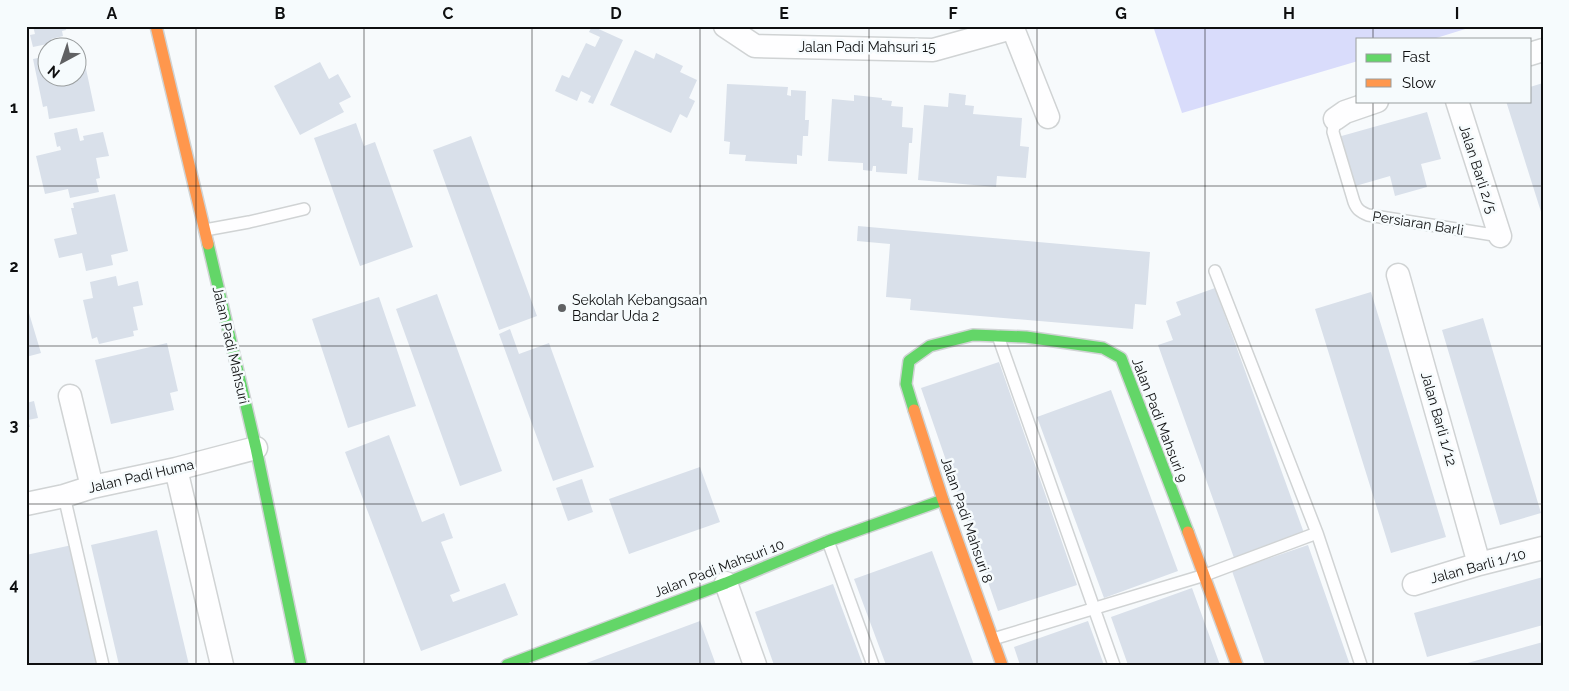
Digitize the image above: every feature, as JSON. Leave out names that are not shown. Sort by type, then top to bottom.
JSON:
[{"type":"street","name":"Jalan Padi Mahsuri","points":[[156,26],[256,448],[301,665]]},
{"type":"street","name":"Jalan Padi Mahsuri 15","points":[[725,26],[755,46],[933,50],[1012,27]]},
{"type":"street","points":[[1012,27],[1048,117]]},
{"type":"street","name":"Persiaran Barli","points":[[1335,119],[1345,112],[1374,102]]},
{"type":"street","name":"Jalan Barli 2/5","points":[[1457,102],[1500,236]]},
{"type":"street","name":"Jalan Barli 1/12","points":[[1398,274],[1479,564]]},
{"type":"street","name":"Jalan Padi Mahsuri 9","points":[[906,384],[909,361],[930,346],[973,335],[1026,337],[1103,348],[1121,358],[1237,665]]},
{"type":"street","name":"Jalan Padi Mahsuri 8","points":[[906,384],[943,500],[1002,665]]},
{"type":"street","points":[[70,396],[92,487]]},
{"type":"street","name":"Jalan Padi Huma","points":[[26,504],[256,448]]},
{"type":"street","points":[[176,469],[222,665]]},
{"type":"street","name":"Jalan Padi Mahsuri 10","points":[[506,665],[726,583],[828,541],[943,500]]},
{"type":"street","name":"Jalan Barli 1/10","points":[[1414,584],[1479,564],[1543,548]]},
{"type":"street","points":[[726,583],[755,665]]},
{"type":"lane","name":"Persiaran Barli","points":[[1335,119],[1333,132],[1354,202],[1357,209],[1362,213],[1500,236]]},
{"type":"lane","points":[[205,230],[304,210]]},
{"type":"lane","points":[[1215,271],[1316,533],[1362,665]]},
{"type":"lane","points":[[998,336],[1114,665]]},
{"type":"lane","points":[[64,496],[103,665]]},
{"type":"lane","points":[[993,639],[1204,574],[1316,533]]},
{"type":"lane","points":[[828,541],[873,665]]},
{"type":"shaded area","points":[[1153,26],[1475,26],[1436,38],[1356,38],[1356,62],[1182,113]]},
{"type":"building","points":[[33,26],[65,26],[66,30],[62,31],[63,36],[38,38],[38,46],[33,47],[30,35],[35,34]]},
{"type":"building","points":[[592,26],[623,40],[593,104],[588,102],[591,96],[581,91],[577,101],[555,91],[562,75],[569,78],[586,43],[595,47],[600,37],[589,32]]},
{"type":"building","points":[[635,50],[654,59],[656,53],[683,66],[680,72],[697,80],[689,98],[695,101],[687,118],[680,114],[671,133],[610,105]]},
{"type":"building","points":[[38,58],[38,83],[33,59]]},
{"type":"building","points":[[320,62],[329,79],[338,74],[351,97],[339,103],[344,112],[300,135],[274,86]]},
{"type":"building","points":[[88,78],[95,111],[49,119],[47,106],[43,107],[39,88],[88,88]]},
{"type":"building","points":[[1543,83],[1543,215],[1506,102],[1532,102],[1532,86]]},
{"type":"building","points":[[727,84],[788,87],[787,95],[791,96],[791,90],[806,91],[805,120],[809,120],[808,136],[803,136],[802,156],[797,155],[797,164],[745,161],[746,155],[729,154],[730,142],[724,141]]},
{"type":"building","points":[[949,93],[966,95],[965,105],[974,106],[973,114],[1022,118],[1020,146],[1029,147],[1026,178],[997,176],[996,187],[918,180],[924,105],[948,107]]},
{"type":"building","points":[[854,95],[882,98],[882,100],[892,101],[891,106],[903,107],[902,127],[913,128],[912,143],[909,143],[907,174],[876,172],[876,166],[873,166],[872,171],[863,170],[863,163],[828,161],[832,99],[854,101]]},
{"type":"building","points":[[1427,112],[1441,159],[1421,164],[1427,187],[1395,196],[1390,176],[1352,187],[1338,137]]},
{"type":"building","points":[[356,123],[364,146],[375,142],[413,247],[360,266],[314,138]]},
{"type":"building","points":[[77,128],[80,141],[84,140],[83,136],[103,132],[109,156],[96,158],[100,178],[96,179],[99,192],[70,198],[68,189],[45,194],[36,156],[61,150],[60,146],[57,147],[54,133]]},
{"type":"building","points":[[471,136],[537,316],[499,330],[433,150]]},
{"type":"building","points":[[115,194],[128,251],[111,255],[113,265],[86,271],[82,253],[59,258],[54,239],[77,234],[71,208],[74,208],[73,203]]},
{"type":"building","points":[[858,226],[1150,252],[1146,305],[1135,304],[1133,329],[910,310],[911,299],[886,297],[890,244],[857,241]]},
{"type":"building","points":[[116,276],[118,286],[138,281],[143,305],[133,307],[138,330],[133,331],[134,336],[99,344],[97,337],[92,339],[83,300],[93,298],[90,282]]},
{"type":"building","points":[[1215,288],[1304,533],[1234,558],[1158,345],[1173,340],[1166,321],[1181,315],[1176,302]]},
{"type":"building","points":[[1371,292],[1446,537],[1391,553],[1315,309]]},
{"type":"building","points":[[437,294],[502,471],[460,486],[396,309]]},
{"type":"building","points":[[379,297],[416,406],[348,428],[312,319]]},
{"type":"building","points":[[26,303],[41,353],[26,357]]},
{"type":"building","points":[[1483,318],[1541,513],[1500,525],[1442,330]]},
{"type":"building","points":[[510,329],[519,354],[549,343],[594,467],[553,481],[499,334]]},
{"type":"building","points":[[167,343],[178,391],[170,393],[174,410],[111,424],[95,360]]},
{"type":"building","points":[[999,362],[1077,585],[998,611],[921,388]]},
{"type":"building","points":[[1111,390],[1178,571],[1104,598],[1037,417]]},
{"type":"building","points":[[34,401],[38,418],[28,420],[30,427],[26,427],[26,403]]},
{"type":"building","points":[[389,435],[422,522],[444,513],[453,538],[441,542],[460,591],[450,595],[453,602],[505,583],[518,615],[421,651],[345,452]]},
{"type":"building","points":[[700,467],[720,522],[629,554],[609,499]]},
{"type":"building","points":[[582,479],[593,512],[568,521],[556,488]]},
{"type":"building","points":[[157,530],[189,665],[119,665],[91,545]]},
{"type":"building","points":[[72,545],[100,665],[30,665],[26,649],[26,555]]},
{"type":"building","points":[[1308,545],[1350,665],[1265,665],[1232,571]]},
{"type":"building","points":[[932,551],[974,665],[886,665],[854,579]]},
{"type":"building","points":[[1543,577],[1543,625],[1427,657],[1414,613]]},
{"type":"building","points":[[833,584],[863,665],[774,665],[755,612]]},
{"type":"building","points":[[1192,588],[1220,665],[1128,665],[1111,617]]},
{"type":"building","points":[[700,621],[716,665],[581,665]]},
{"type":"building","points":[[1088,621],[1104,665],[1020,665],[1014,647]]},
{"type":"building","points":[[1543,642],[1543,665],[1464,665],[1464,664]]},
{"type":"traffic: fast","points":[[208,244],[256,448],[301,665]]},
{"type":"traffic: fast","points":[[914,410],[906,384],[909,361],[930,346],[973,335],[1026,337],[1103,348],[1121,358],[1188,532]]},
{"type":"traffic: fast","points":[[507,665],[726,583],[828,541],[943,500]]},
{"type":"traffic: slow","points":[[156,26],[208,244]]},
{"type":"traffic: slow","points":[[914,410],[943,500],[1002,665]]},
{"type":"traffic: slow","points":[[1188,532],[1237,665]]},
{"type":"place","name":"Sekolah Kebangsaan Bandar Uda 2","points":[[562,308]]}]
